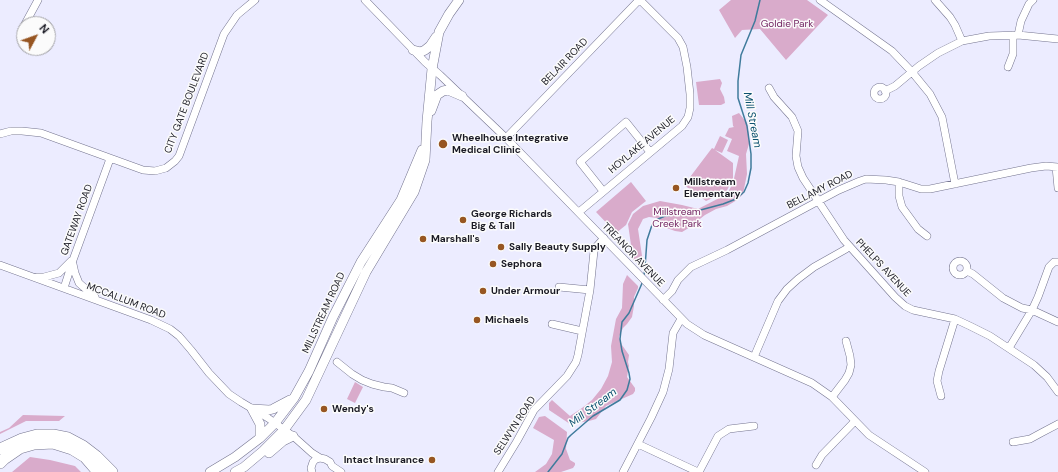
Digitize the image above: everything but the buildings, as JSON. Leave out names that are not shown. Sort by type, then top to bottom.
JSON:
[{"type":"highway","points":[[0,449],[22,439],[37,435],[53,435],[68,438],[83,446],[112,471]]},
{"type":"highway","points":[[0,463],[20,448],[34,444],[53,443],[72,449],[85,457],[98,472]]},
{"type":"main road","name":"MILLSTREAM ROAD","points":[[235,472],[244,467],[263,451],[284,430],[298,412],[311,389],[366,272],[414,192],[425,160],[432,69],[439,32],[459,0]]},
{"type":"main road","points":[[413,50],[421,52],[425,50],[430,46],[439,32]]},
{"type":"main road","points":[[427,121],[437,95],[448,90],[462,96]]},
{"type":"main road","name":"MILLSTREAM ROAD","points":[[210,472],[235,457],[260,438],[275,424],[294,398],[309,371],[330,324],[361,262],[401,200],[426,139]]},
{"type":"main road","points":[[252,409],[273,409],[294,398]]},
{"type":"main road","points":[[252,409],[260,424],[260,438]]},
{"type":"main road","points":[[246,472],[283,441],[293,436]]},
{"type":"street","name":"CITY GATE BOULEVARD","points":[[0,134],[22,131],[42,133],[110,159],[149,171],[166,168],[175,161],[181,150],[224,34],[237,15],[255,0]]},
{"type":"street","name":"TREANOR AVENUE","points":[[365,0],[432,69],[506,138],[681,319],[704,335],[812,383],[832,397],[869,435],[925,472]]},
{"type":"street","name":"BELAIR ROAD","points":[[506,138],[640,0]]},
{"type":"street","name":"HOYLAKE AVENUE","points":[[579,212],[686,121],[688,116],[690,108],[690,94],[683,47],[678,38],[640,0]]},
{"type":"street","points":[[820,0],[892,51],[930,94],[942,117],[955,184]]},
{"type":"street","points":[[935,0],[950,17],[962,41]]},
{"type":"street","points":[[1008,67],[1015,35],[1033,0]]},
{"type":"street","points":[[29,16],[36,1]]},
{"type":"street","points":[[885,91],[895,86],[938,53],[962,41],[988,36],[1015,35],[1058,39]]},
{"type":"street","name":"PHELPS AVENUE","points":[[769,88],[774,97],[792,118],[798,130],[796,156],[798,167],[803,178],[844,240],[895,297],[905,306],[913,310],[955,319],[1009,348],[1034,364],[1047,377],[1058,392]]},
{"type":"street","points":[[603,191],[580,162],[626,122],[650,152]]},
{"type":"street","name":"GATEWAY ROAD","points":[[64,288],[110,159]]},
{"type":"street","name":"BELLAMY ROAD","points":[[663,300],[672,291],[678,280],[691,267],[728,250],[818,201],[860,181],[872,179],[886,180],[899,182],[922,189],[930,189],[1031,168],[1046,166],[1057,167]]},
{"type":"street","points":[[1057,167],[1058,188]]},
{"type":"street","points":[[899,182],[899,196],[902,207],[918,229],[927,236]]},
{"type":"street","name":"SELWYN ROAD","points":[[498,472],[534,410],[567,376],[578,355],[590,290],[594,251],[604,238]]},
{"type":"street","points":[[754,357],[778,301],[787,289],[798,278],[814,267],[846,249]]},
{"type":"street","points":[[34,277],[44,277],[59,273],[73,260]]},
{"type":"street","points":[[73,260],[73,268],[79,283],[100,301]]},
{"type":"street","points":[[1009,348],[1032,310],[1048,267],[1054,262],[1058,262]]},
{"type":"street","name":"MCCALLUM ROAD","points":[[0,265],[151,320],[170,329],[180,336],[221,387],[293,436],[312,453],[330,462],[332,469]]},
{"type":"street","points":[[967,271],[973,274],[1003,298],[1022,308],[1032,310],[1058,322]]},
{"type":"street","points":[[559,287],[590,290]]},
{"type":"street","points":[[623,472],[663,392],[669,368],[673,333],[681,319]]},
{"type":"street","points":[[941,396],[937,382],[955,319]]},
{"type":"street","points":[[552,324],[582,331]]},
{"type":"street","points":[[832,397],[849,373],[851,365],[846,341]]},
{"type":"street","points":[[337,362],[362,380],[372,384],[392,388],[404,393]]},
{"type":"street","points":[[816,465],[822,455],[855,421]]},
{"type":"street","points":[[1013,442],[1041,434],[1058,424]]},
{"type":"street","points":[[638,444],[698,472],[718,436],[729,429],[754,426]]},
{"type":"street","name":"MCCALLUM ROAD","points":[[300,443],[313,462]]},
{"type":"street","points":[[312,472],[311,468],[313,462],[320,458]]},
{"type":"street","points":[[332,469],[341,472]]},
{"type":"green space","name":"Goldie Park","points":[[731,0],[807,0],[828,15],[786,60],[760,29],[742,30],[735,38],[719,10]]},
{"type":"green space","points":[[720,79],[722,83],[720,89],[725,103],[721,105],[699,105],[696,82]]},
{"type":"green space","name":"Millstream Creek Park","points":[[739,113],[747,123],[749,137],[749,144],[746,154],[747,174],[743,194],[727,206],[716,209],[705,215],[682,232],[664,227],[660,224],[657,218],[649,217],[643,219],[638,229],[644,269],[633,259],[628,224],[633,214],[643,206],[660,201],[698,209],[727,194],[733,183],[739,156],[727,151],[732,139],[725,136],[729,128],[734,127],[732,116]]},
{"type":"green space","points":[[720,136],[728,140],[722,153],[715,150],[733,163],[733,179],[726,192],[706,201],[684,185],[712,148],[714,149]]},
{"type":"green space","points":[[631,182],[646,201],[632,212],[626,225],[616,233],[596,212]]},
{"type":"green space","points":[[627,275],[638,286],[638,288],[634,297],[632,317],[623,328],[619,337],[622,345],[629,355],[627,377],[635,388],[635,391],[633,394],[606,406],[596,419],[570,424],[549,410],[549,403],[552,400],[570,416],[592,400],[601,389],[608,376],[612,362],[611,346],[616,319],[622,308],[623,284]]},
{"type":"green space","points":[[355,382],[363,387],[355,403],[347,399]]},
{"type":"green space","points":[[23,415],[65,416],[59,421],[26,421],[0,434],[0,432],[9,428]]},
{"type":"green space","points":[[545,416],[567,432],[566,449],[570,460],[575,463],[573,468],[561,472],[535,472],[546,464],[552,454],[554,440],[533,428],[539,417]]},
{"type":"green space","points":[[30,457],[75,466],[81,472],[12,472]]},
{"type":"waterway","name":"Mill Stream","points":[[644,275],[647,240],[652,225],[656,220],[665,216],[693,212],[736,199],[744,192],[748,183],[751,168],[751,154],[747,126],[738,98],[738,81],[741,55],[755,21],[760,0]]},
{"type":"waterway","name":"Mill Stream","points":[[548,472],[562,454],[568,438],[593,416],[620,400],[627,390],[630,379],[620,339],[622,322],[629,313],[643,281]]},
{"type":"place","name":"Wheelhouse Integrative Medical Clinic","points":[[443,144]]},
{"type":"place","name":"Millstream Elementary","points":[[676,188]]},
{"type":"place","name":"George Richards Big & Tall","points":[[463,220]]},
{"type":"place","name":"Marshall's","points":[[423,239]]},
{"type":"place","name":"Sally Beauty Supply","points":[[501,247]]},
{"type":"place","name":"Sephora","points":[[493,264]]},
{"type":"place","name":"Under Armour","points":[[483,291]]},
{"type":"place","name":"Michaels","points":[[477,320]]},
{"type":"place","name":"Wendy's","points":[[324,409]]},
{"type":"place","name":"Intact Insurance","points":[[432,460]]}]
